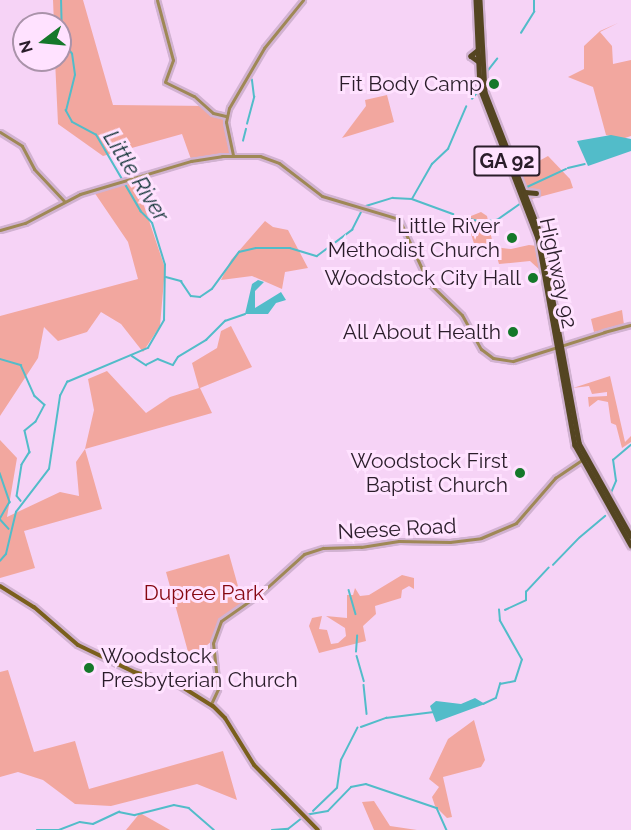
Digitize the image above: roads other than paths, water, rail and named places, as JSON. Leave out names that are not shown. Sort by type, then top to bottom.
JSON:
[{"type":"main road","points":[[478,0],[478,27],[485,33],[480,50]]},
{"type":"main road","name":"Highway 92","points":[[478,27],[471,34],[477,39],[480,50],[487,98],[541,236],[574,434]]},
{"type":"main road","name":"Highway 92","points":[[480,50],[471,56],[478,61],[478,70],[472,76],[479,80],[486,108],[535,230],[545,281],[540,287],[547,291],[563,357],[568,360],[565,366],[566,413],[581,461],[631,545]]},
{"type":"main road","points":[[524,190],[536,193],[530,197],[529,203]]},
{"type":"main road","points":[[541,236],[551,239]]},
{"type":"main road","points":[[565,391],[566,413],[574,434]]},
{"type":"main road","points":[[581,461],[600,485],[631,536]]},
{"type":"main road","points":[[616,520],[616,528]]},
{"type":"main road","points":[[0,586],[34,607],[78,645],[141,675],[179,685],[211,704],[225,718],[254,765],[318,830]]},
{"type":"street","points":[[157,0],[174,60],[165,82],[194,96],[213,113],[226,116]]},
{"type":"street","points":[[233,155],[226,116],[264,48],[303,0]]},
{"type":"street","points":[[0,132],[22,146],[34,169],[64,202]]},
{"type":"street","points":[[0,231],[84,193],[204,158],[233,155],[272,159],[322,196],[396,216],[406,228],[428,282],[463,317],[485,353],[498,360],[513,359],[560,346],[630,323]]},
{"type":"street","points":[[64,202],[113,184]]},
{"type":"street","points":[[84,193],[90,196]]},
{"type":"street","name":"Neese Road","points":[[211,704],[218,689],[213,643],[221,621],[261,593],[304,554],[323,548],[362,547],[399,541],[476,539],[516,523],[546,489],[581,461]]},
{"type":"waterway","name":"Little River","points":[[0,561],[6,554],[16,512],[49,469],[60,396],[67,382],[148,348],[164,320],[165,265],[152,223],[141,212],[96,135],[72,122],[66,111],[75,75],[72,54],[62,40],[61,0]]},
{"type":"waterway","points":[[521,33],[534,12],[534,0]]},
{"type":"waterway","points":[[486,73],[497,59]]},
{"type":"waterway","points":[[247,124],[254,97],[252,80]]},
{"type":"waterway","points":[[472,99],[477,93]]},
{"type":"waterway","points":[[412,199],[432,164],[448,149],[466,107]]},
{"type":"waterway","points":[[243,141],[246,129]]},
{"type":"waterway","points":[[568,168],[585,164]]},
{"type":"waterway","points":[[525,188],[566,169]]},
{"type":"waterway","points":[[366,206],[393,198],[412,199],[453,214]]},
{"type":"waterway","points":[[457,216],[482,222],[497,220],[521,203]]},
{"type":"waterway","points":[[166,277],[181,281],[191,296],[200,297],[212,289],[239,252],[256,248],[290,248],[317,256],[352,230],[362,210]]},
{"type":"waterway","points":[[132,356],[146,365],[158,359],[173,365],[178,357],[206,340],[225,321],[245,314]]},
{"type":"waterway","points":[[0,359],[21,365],[35,396],[45,405],[36,422],[25,431],[30,452],[22,465],[17,496],[21,501]]},
{"type":"waterway","points":[[611,493],[616,481],[613,460],[631,445]]},
{"type":"waterway","points":[[0,473],[10,502],[0,519],[9,529]]},
{"type":"waterway","points":[[579,538],[605,516]]},
{"type":"waterway","points":[[553,565],[578,539]]},
{"type":"waterway","points":[[505,610],[526,600],[526,592],[548,568]]},
{"type":"waterway","points":[[349,590],[356,614]]},
{"type":"waterway","points":[[483,704],[496,698],[500,684],[515,681],[522,660],[500,621],[499,610]]},
{"type":"waterway","points":[[356,652],[357,636]]},
{"type":"waterway","points":[[357,656],[364,681]]},
{"type":"waterway","points":[[364,685],[367,714]]},
{"type":"waterway","points":[[361,727],[386,718],[434,712]]},
{"type":"waterway","points":[[313,811],[337,788],[341,760],[357,728]]},
{"type":"waterway","points":[[305,815],[328,811],[351,787],[366,784],[437,808],[447,830]]},
{"type":"waterway","points":[[37,830],[59,830],[80,822],[93,824],[119,812],[135,815],[174,805],[189,808],[214,830]]},
{"type":"waterway","points":[[272,830],[288,829],[302,818]]},
{"type":"place","name":"Fit Body Camp","points":[[494,84]]},
{"type":"place","name":"Little River Methodist Church","points":[[512,238]]},
{"type":"place","name":"Woodstock City Hall","points":[[533,278]]},
{"type":"place","name":"All About Health","points":[[513,332]]},
{"type":"place","name":"Woodstock First Baptist Church","points":[[520,473]]},
{"type":"place","name":"Woodstock Presbyterian Church","points":[[89,668]]},
{"type":"park label","name":"Dupree Park","points":[[204,593]]}]
